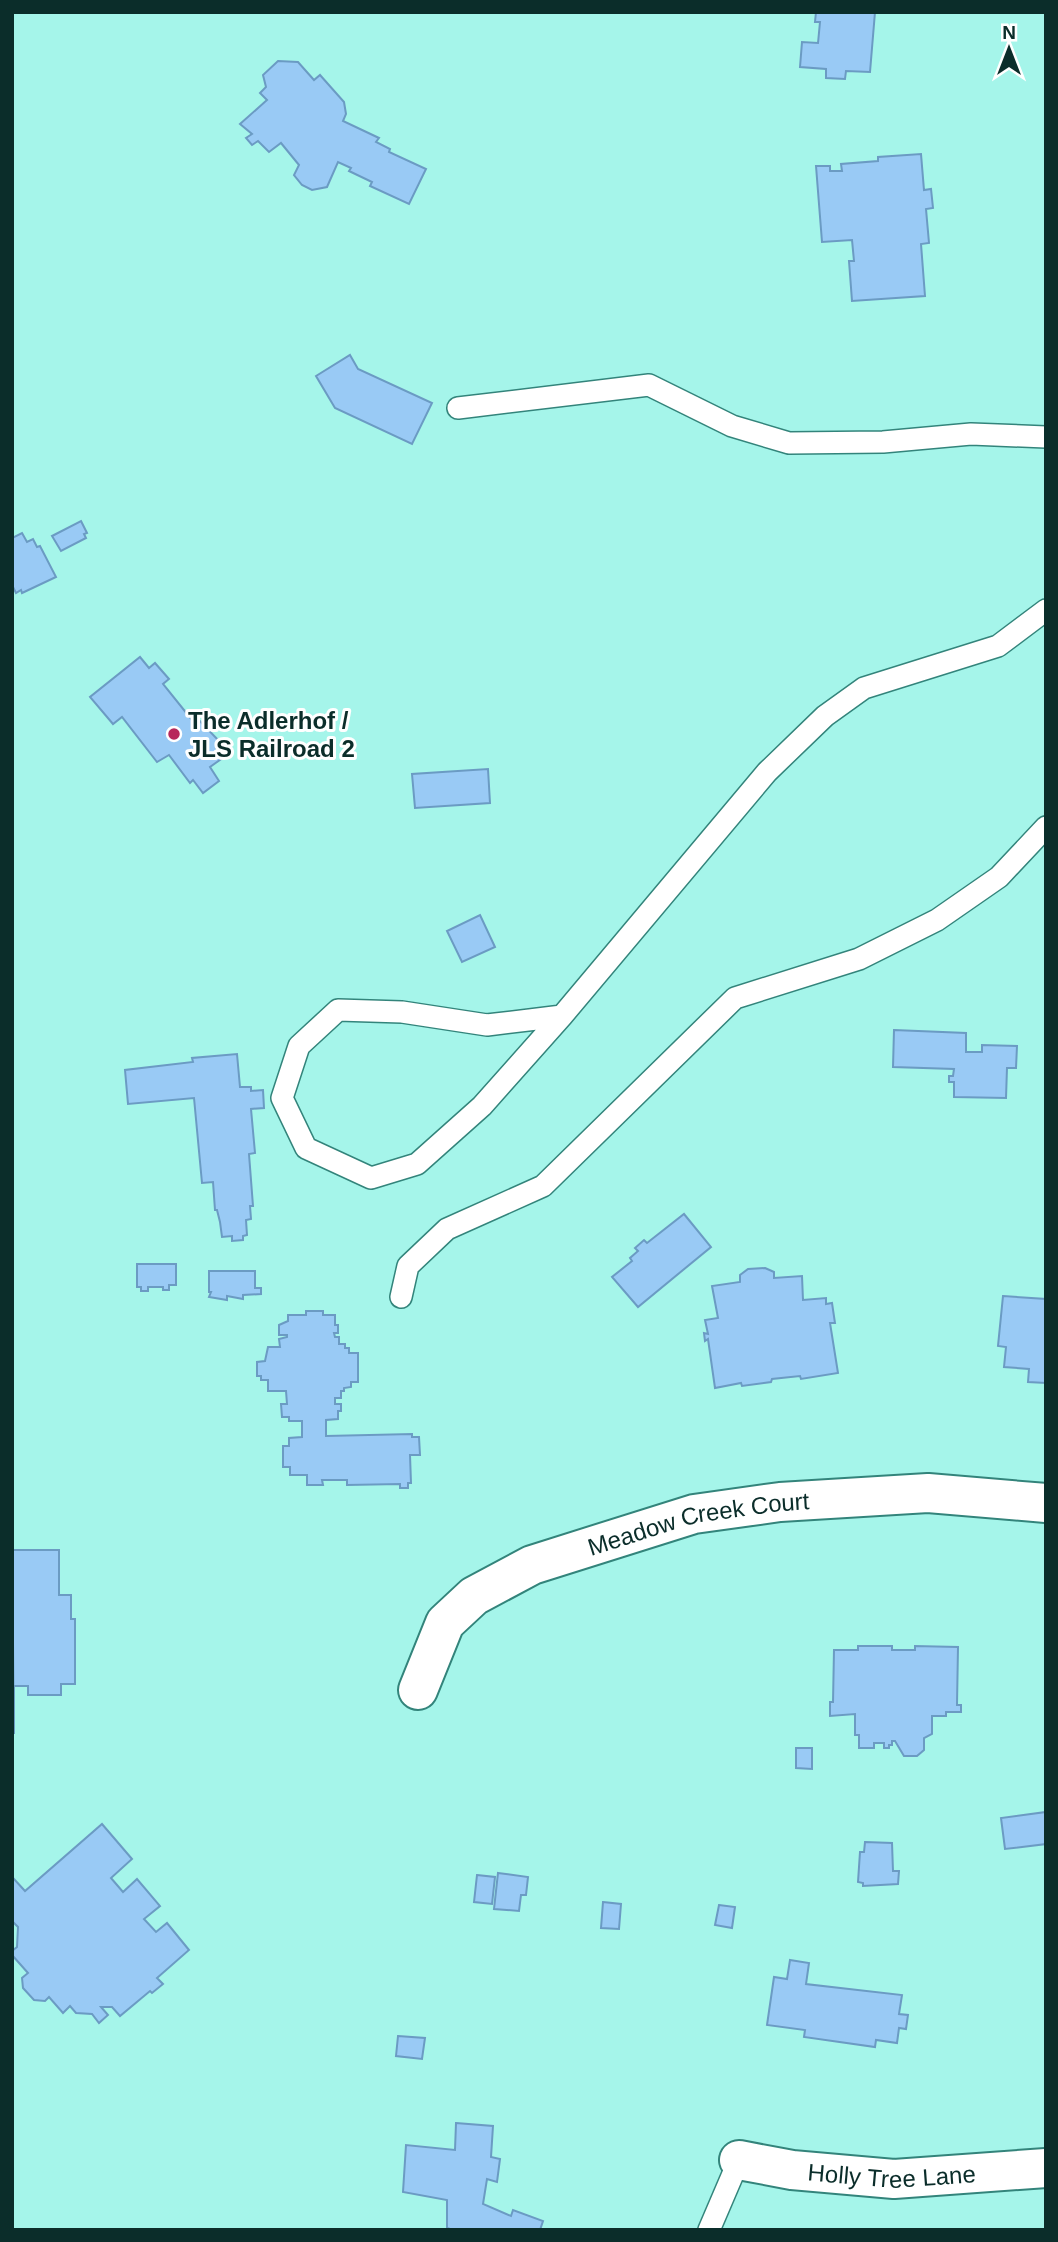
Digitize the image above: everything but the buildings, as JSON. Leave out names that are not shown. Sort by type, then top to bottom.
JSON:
[{"type":"street","name":"Meadow Creek Court","points":[[418,1690],[445,1623],[474,1596],[532,1565],[694,1514],[780,1502],[928,1493],[1046,1503]]},
{"type":"street","name":"Holly Tree Lane","points":[[738,2160],[792,2170],[894,2179],[1046,2168]]},
{"type":"lane","points":[[458,408],[649,385],[732,426],[789,443],[883,442],[971,434],[1046,437]]},
{"type":"lane","points":[[562,1016],[487,1025],[402,1012],[338,1010],[299,1046],[282,1098],[306,1148],[371,1178],[417,1164],[482,1106],[562,1016],[767,772],[825,716],[864,688],[998,646],[1046,610]]},
{"type":"lane","points":[[401,1297],[408,1266],[447,1229],[543,1186],[735,998],[859,959],[937,920],[999,877],[1046,827]]},
{"type":"lane","points":[[709,2230],[738,2160]]},
{"type":"place","name":"The Adlerhof / JLS Railroad 2","points":[[174,734]]}]
